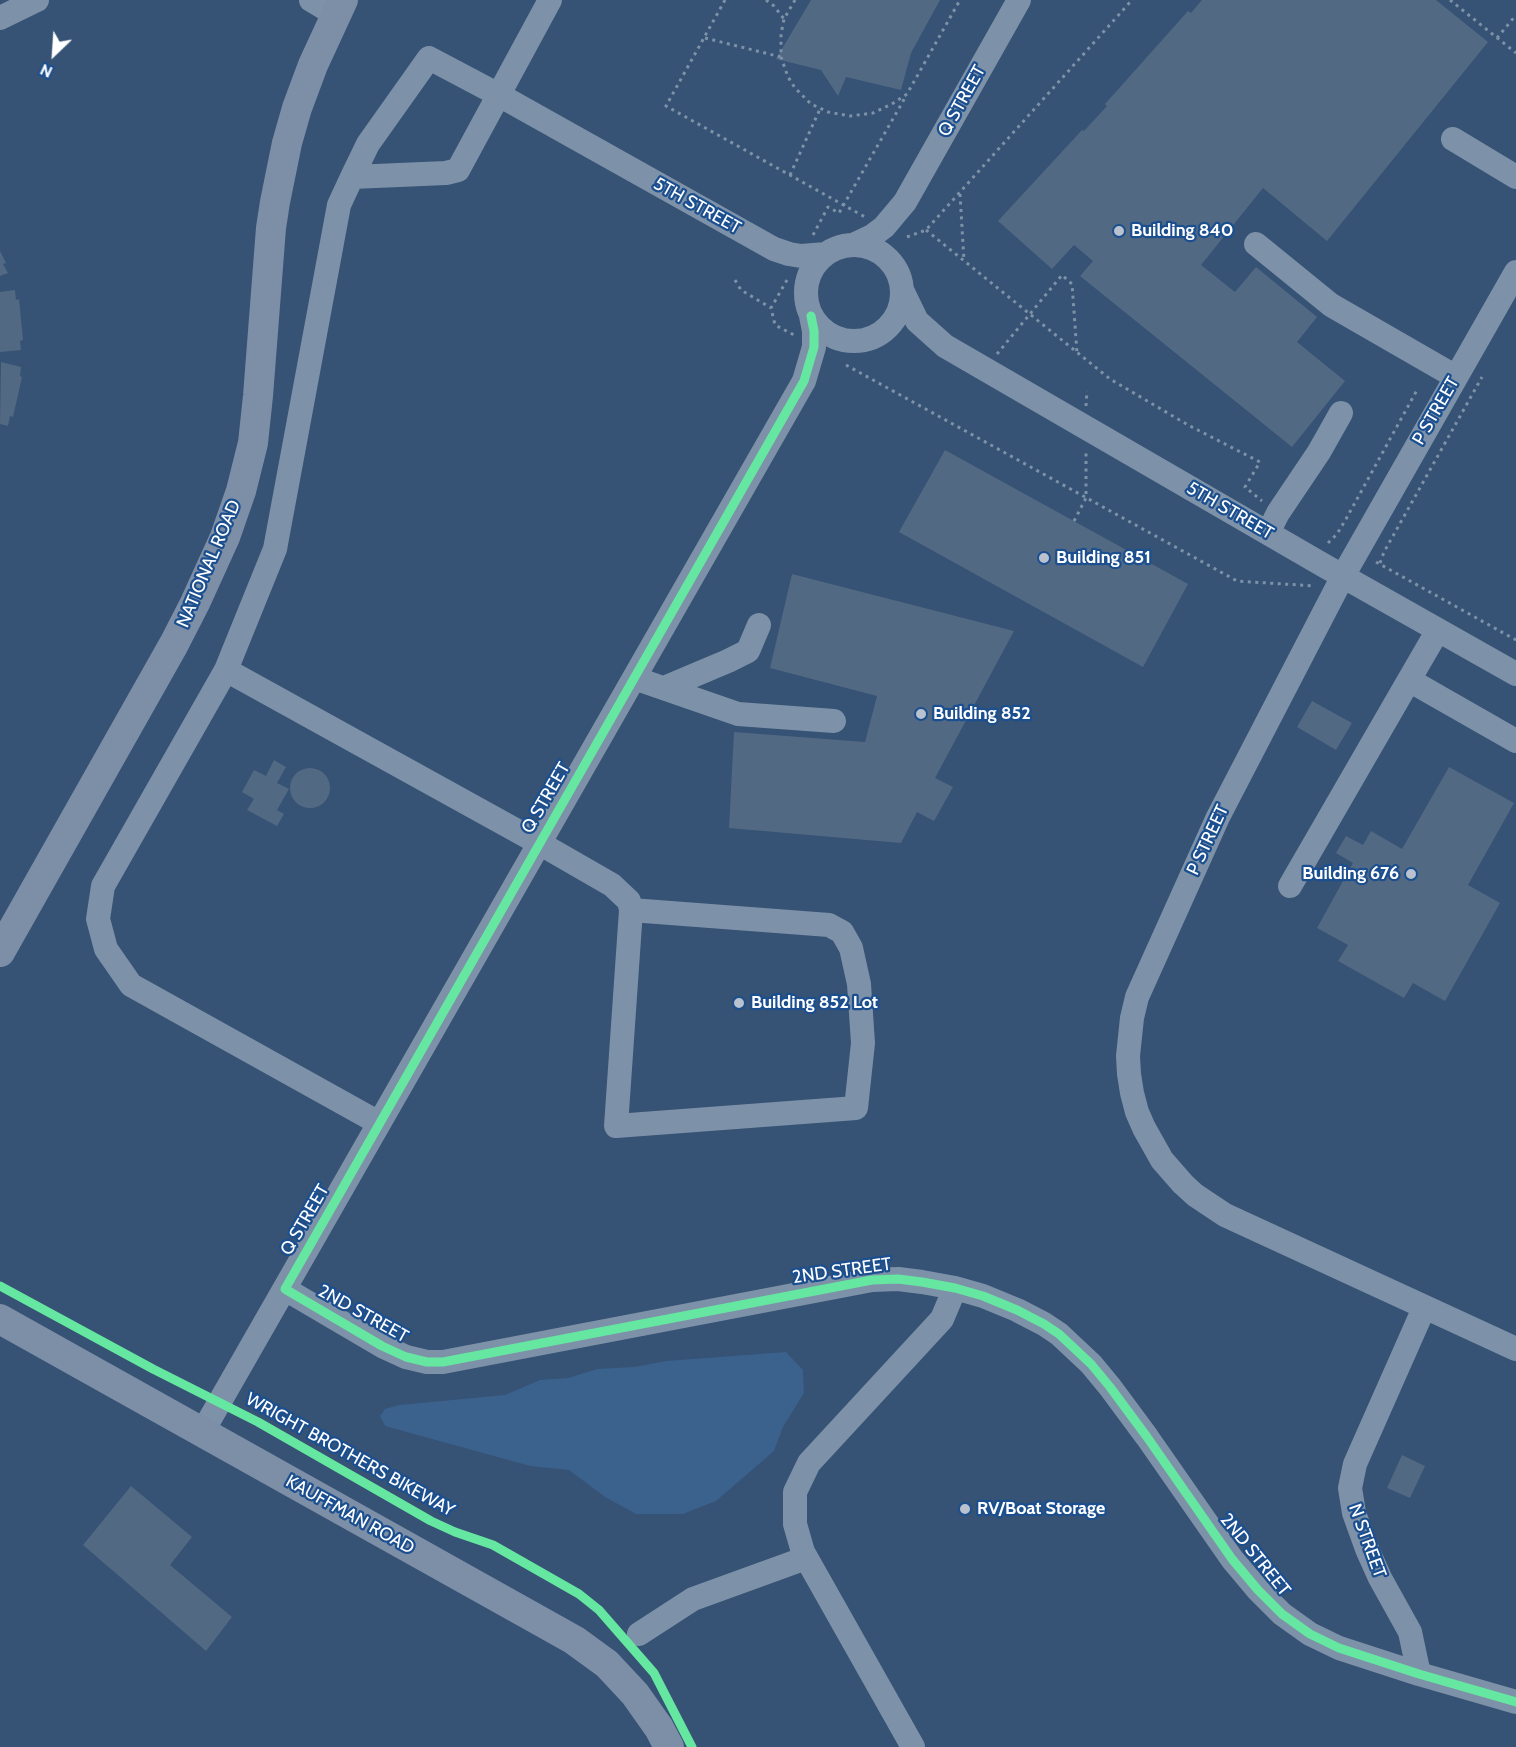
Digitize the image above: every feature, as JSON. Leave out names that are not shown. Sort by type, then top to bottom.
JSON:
[{"type":"main road","name":"NATIONAL ROAD","points":[[0,952],[174,644],[225,537],[241,491],[253,442],[275,202],[287,143],[313,66],[330,5]]},
{"type":"main road","name":"KAUFFMAN ROAD","points":[[0,1319],[574,1640],[607,1665],[636,1694],[669,1747]]},
{"type":"street","points":[[0,18],[37,0]]},
{"type":"street","points":[[379,1124],[131,985],[106,949],[98,919],[103,886],[226,670],[275,549],[339,205],[352,177],[446,173],[458,170],[550,0]]},
{"type":"street","name":"Q STREET","points":[[894,265],[896,233],[905,202],[1010,3]]},
{"type":"street","name":"5TH STREET","points":[[352,177],[368,144],[429,58],[774,249],[801,256],[818,247]]},
{"type":"street","points":[[1453,139],[1516,177]]},
{"type":"street","name":"Q STREET","points":[[855,244],[884,227],[905,202]]},
{"type":"street","points":[[855,244],[876,249],[894,265],[900,278],[903,303],[894,323],[868,338],[845,341],[818,326],[796,286],[806,279],[818,261],[818,247],[855,244]]},
{"type":"street","points":[[1256,244],[1331,305],[1456,377]]},
{"type":"street","name":"5TH STREET","points":[[774,249],[793,270],[796,286]]},
{"type":"street","name":"P STREET","points":[[1516,272],[1343,576],[1218,817],[1137,997],[1129,1036],[1129,1074],[1137,1112],[1152,1144],[1171,1171],[1195,1195],[1225,1215],[1516,1350]]},
{"type":"street","name":"5TH STREET","points":[[903,292],[917,321],[945,346],[1273,523],[1343,576],[1516,674]]},
{"type":"street","name":"Q STREET","points":[[804,381],[814,346],[811,316]]},
{"type":"street","name":"5TH STREET","points":[[868,338],[896,333],[909,334],[945,346]]},
{"type":"street","name":"Q STREET","points":[[203,1431],[804,381],[819,365],[868,338]]},
{"type":"street","points":[[1273,523],[1341,413]]},
{"type":"street","points":[[664,688],[748,651],[759,625]]},
{"type":"street","points":[[1290,886],[1437,630]]},
{"type":"street","points":[[226,670],[540,843],[612,885],[629,901],[631,910],[616,1126],[856,1108],[863,1043],[859,984],[851,948],[842,932],[829,925],[631,910]]},
{"type":"street","points":[[634,678],[738,714],[834,721]]},
{"type":"street","points":[[1409,680],[1516,741]]},
{"type":"street","name":"2ND STREET","points":[[285,1289],[382,1346],[406,1357],[426,1362],[443,1362],[872,1280],[898,1279],[955,1288],[983,1296],[1044,1324],[1059,1334],[1091,1365],[1147,1437],[1232,1559],[1282,1614],[1310,1634],[1331,1645],[1419,1674],[1516,1702]]},
{"type":"street","points":[[913,1747],[803,1552],[795,1524],[795,1492],[809,1463],[942,1319],[955,1288]]},
{"type":"street","name":"N STREET","points":[[1419,1674],[1410,1632],[1367,1549],[1354,1513],[1350,1488],[1355,1464],[1424,1308]]},
{"type":"street","points":[[639,1634],[693,1599],[806,1558]]},
{"type":"path","points":[[725,0],[666,106],[872,221]]},
{"type":"path","points":[[766,0],[784,19]]},
{"type":"path","points":[[795,0],[784,19],[781,34],[781,57],[795,88],[811,104],[820,109],[844,115],[861,115],[884,108],[907,94]]},
{"type":"path","points":[[818,247],[828,207],[839,213],[960,0]]},
{"type":"path","points":[[907,237],[926,230],[1132,0]]},
{"type":"path","points":[[1450,0],[1516,53]]},
{"type":"path","points":[[1497,38],[1516,15]]},
{"type":"path","points":[[704,38],[781,57]]},
{"type":"path","points":[[790,175],[820,109]]},
{"type":"path","points":[[959,192],[964,261]]},
{"type":"path","points":[[926,230],[1110,380],[1188,425],[1260,462],[1245,488],[1273,523]]},
{"type":"path","points":[[984,369],[1062,275],[1072,284],[1077,353]]},
{"type":"path","points":[[735,280],[741,290],[771,308],[775,325],[801,339]]},
{"type":"path","points":[[771,308],[796,286]]},
{"type":"path","points":[[846,365],[1237,580],[1314,586]]},
{"type":"path","points":[[1483,374],[1378,563],[1516,640]]},
{"type":"path","points":[[1332,546],[1328,543],[1346,519],[1417,390]]},
{"type":"path","points":[[1074,521],[1086,498]]},
{"type":"water","points":[[786,1352],[803,1370],[804,1393],[783,1427],[774,1451],[716,1501],[683,1514],[636,1514],[605,1497],[569,1470],[530,1466],[385,1426],[380,1416],[385,1409],[399,1405],[505,1395],[540,1380],[568,1378],[597,1369]]},
{"type":"building","points":[[811,0],[940,0],[911,53],[901,90],[846,77],[838,96],[821,70],[776,59]]},
{"type":"building","name":"Building 840","points":[[1202,0],[1436,0],[1488,42],[1327,241],[1263,188],[1201,265],[1235,292],[1256,267],[1317,317],[1297,342],[1345,381],[1292,447],[1080,276],[1093,261],[1074,245],[1052,269],[998,221],[1107,106],[1105,104],[1188,11],[1191,13]]},
{"type":"building","points":[[0,251],[8,273],[0,276]]},
{"type":"building","points":[[15,290],[16,300],[19,299],[23,340],[20,341],[21,350],[0,352],[0,292]]},
{"type":"building","points":[[1,362],[21,367],[20,376],[22,377],[13,417],[10,416],[8,426],[0,424]]},
{"type":"building","name":"Building 851","points":[[945,450],[1188,584],[1143,667],[899,532]]},
{"type":"building","name":"Building 852","points":[[792,574],[1014,631],[935,778],[953,787],[934,821],[917,812],[901,843],[729,828],[734,732],[865,742],[877,696],[770,668]]},
{"type":"building","points":[[1312,701],[1352,723],[1336,750],[1297,727]]},
{"type":"building","points":[[274,760],[286,767],[277,783],[289,789],[277,810],[284,814],[277,826],[247,810],[254,799],[242,792],[254,770],[266,776]]},
{"type":"building","name":"Building 676","points":[[1449,767],[1514,803],[1468,885],[1500,903],[1445,1001],[1413,983],[1404,998],[1338,961],[1348,945],[1317,928],[1353,863],[1336,853],[1346,836],[1363,845],[1371,831],[1402,849]]},
{"type":"building","points":[[310,768],[318,769],[324,774],[329,780],[329,796],[324,802],[318,807],[310,808],[302,807],[296,802],[291,796],[290,788],[291,780],[296,774],[302,769]]},
{"type":"building","points":[[1402,1455],[1425,1466],[1410,1498],[1387,1488]]},
{"type":"building","points":[[131,1486],[192,1537],[170,1565],[232,1617],[206,1651],[83,1545]]},
{"type":"cycle path","points":[[811,316],[814,347],[804,381],[285,1289],[382,1346],[406,1357],[427,1362],[443,1362],[872,1280],[898,1279],[922,1282],[983,1296],[1044,1324],[1059,1334],[1091,1364],[1147,1437],[1232,1559],[1282,1614],[1310,1634],[1339,1648],[1516,1702]]},
{"type":"cycle path","name":"WRIGHT BROTHERS BIKEWAY","points":[[0,1286],[153,1369],[258,1422],[431,1521],[493,1545],[579,1594],[599,1610],[654,1673],[692,1747]]},
{"type":"place","name":"Building 840","points":[[1119,231]]},
{"type":"place","name":"Building 851","points":[[1044,558]]},
{"type":"place","name":"Building 852","points":[[921,714]]},
{"type":"place","name":"Building 676","points":[[1411,874]]},
{"type":"place","name":"Building 852 Lot","points":[[739,1003]]},
{"type":"place","name":"RV/Boat Storage","points":[[965,1509]]}]
